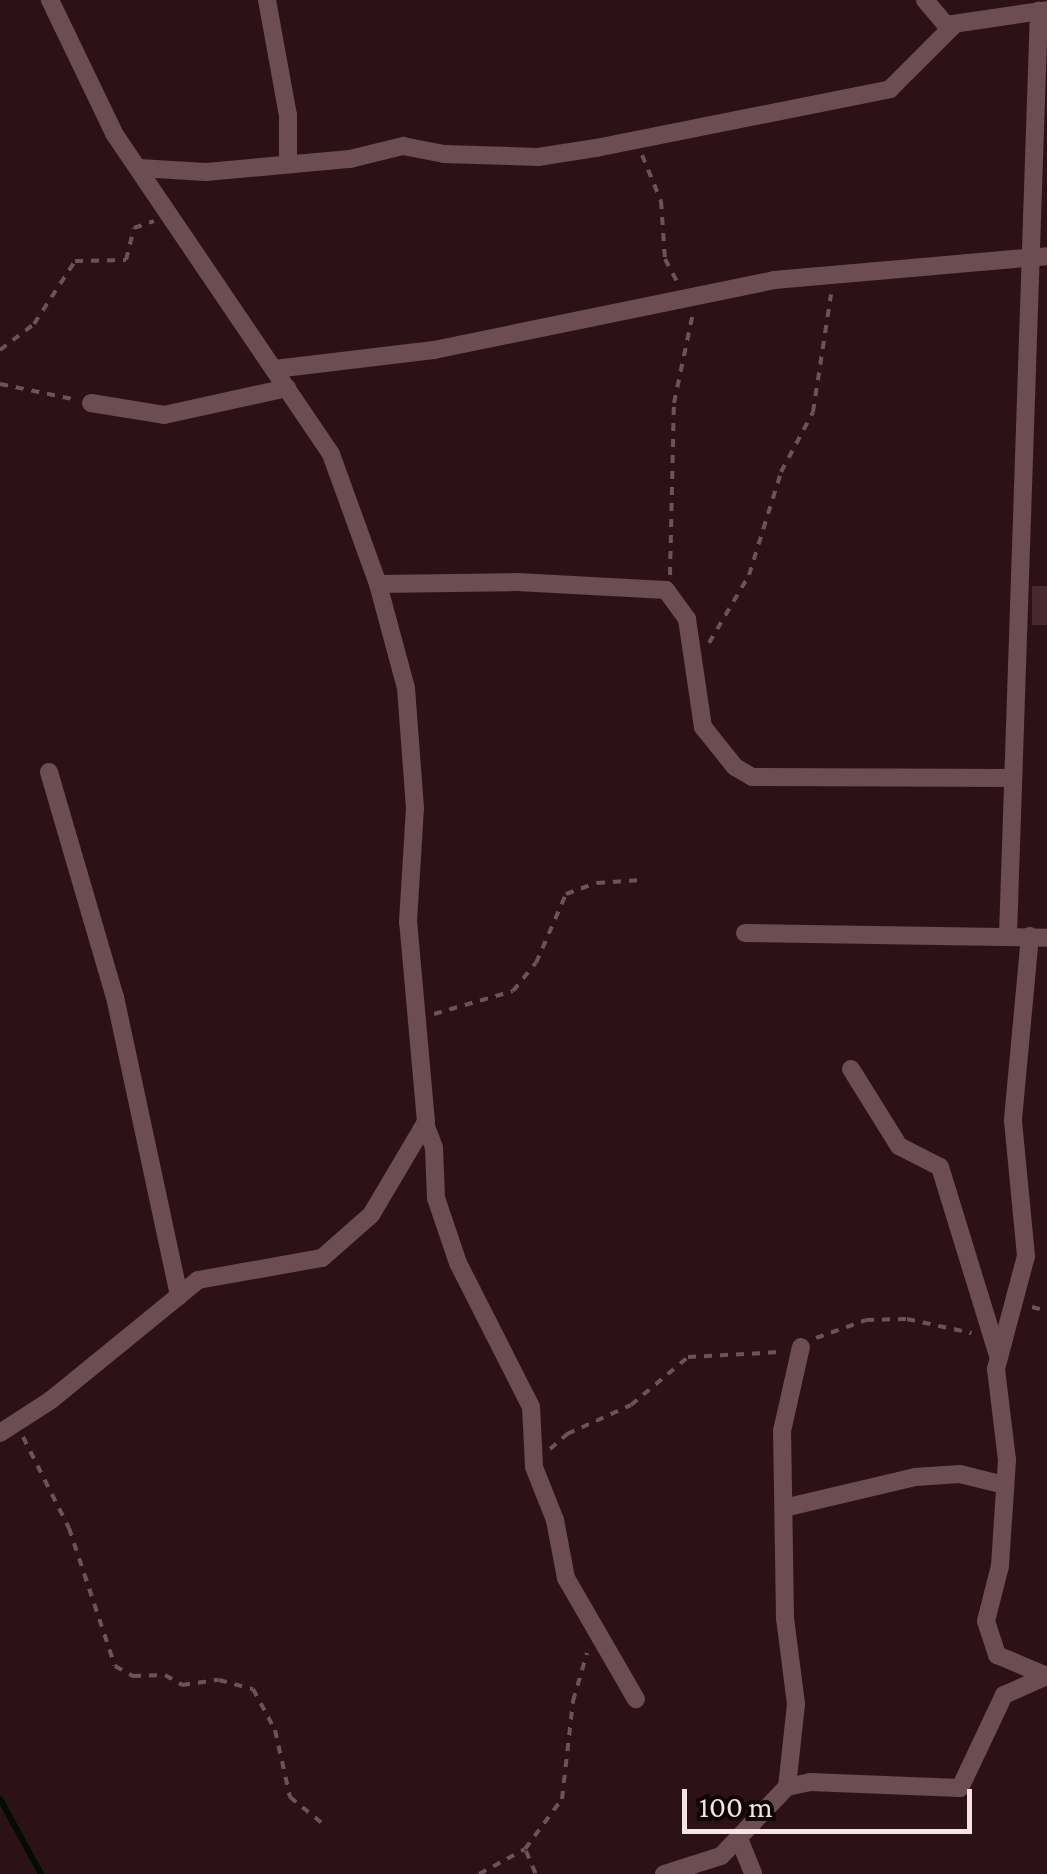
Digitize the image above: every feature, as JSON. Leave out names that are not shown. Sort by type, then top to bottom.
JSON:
[{"type":"street","points":[[50,0],[104,115],[331,454],[378,584],[406,688],[416,808],[408,922],[414,1018],[426,1124],[434,1148],[436,1198],[458,1262],[530,1407],[534,1467],[556,1520],[566,1578],[636,1700]]},
{"type":"street","points":[[267,0],[288,115],[288,161]]},
{"type":"street","points":[[924,0],[936,20],[952,26],[1043,11],[1026,258],[1026,442],[1008,935]]},
{"type":"street","points":[[138,168],[194,173],[288,161],[350,160],[402,146],[444,154],[538,157],[637,140],[890,89],[952,26]]},
{"type":"street","points":[[276,369],[434,350],[832,275],[1047,256]]},
{"type":"street","points":[[91,403],[164,415],[287,388]]},
{"type":"street","points":[[378,584],[636,586],[672,595],[688,619],[704,727],[734,766],[752,777],[1011,778]]},
{"type":"street","points":[[48,772],[114,998],[179,1296]]},
{"type":"street","points":[[746,934],[1038,937],[1013,1122],[1025,1269],[998,1356],[1004,1484],[1000,1566],[986,1621],[990,1640],[1007,1663],[1047,1676]]},
{"type":"street","points":[[851,1069],[900,1146],[940,1167],[998,1356]]},
{"type":"street","points":[[8,1429],[179,1296],[215,1274],[322,1258],[371,1216],[426,1124]]},
{"type":"street","points":[[787,1788],[796,1704],[784,1618],[786,1394],[801,1347]]},
{"type":"street","points":[[784,1508],[822,1494],[927,1476],[960,1474],[1004,1484]]},
{"type":"street","points":[[664,1874],[721,1856],[740,1841],[760,1810],[787,1788],[810,1782],[960,1788],[971,1777],[1004,1696],[1047,1676]]},
{"type":"street","points":[[740,1841],[752,1874]]},
{"type":"path","points":[[637,140],[661,201],[668,267],[691,299],[674,403],[667,544],[672,595]]},
{"type":"path","points":[[0,350],[34,324],[75,262],[126,260],[134,228],[172,217]]},
{"type":"path","points":[[696,658],[736,602],[772,516],[781,472],[813,412],[832,275]]},
{"type":"path","points":[[0,384],[91,403]]},
{"type":"path","points":[[414,1018],[505,997],[536,963],[566,894],[597,882],[641,880]]},
{"type":"path","points":[[534,1467],[568,1434],[631,1405],[688,1357],[801,1347],[848,1322],[866,1320],[907,1319],[990,1337]]},
{"type":"path","points":[[8,1429],[69,1528],[114,1666],[134,1676],[165,1675],[182,1686],[219,1680],[253,1689],[275,1730],[290,1797],[323,1824]]},
{"type":"path","points":[[479,1874],[526,1849],[562,1800],[575,1690],[596,1633]]},
{"type":"path","points":[[526,1849],[536,1874]]},
{"type":"building","points":[[1032,586],[1047,586],[1047,625],[1032,625]]},
{"type":"waterway","points":[[0,1799],[41,1874]]}]
